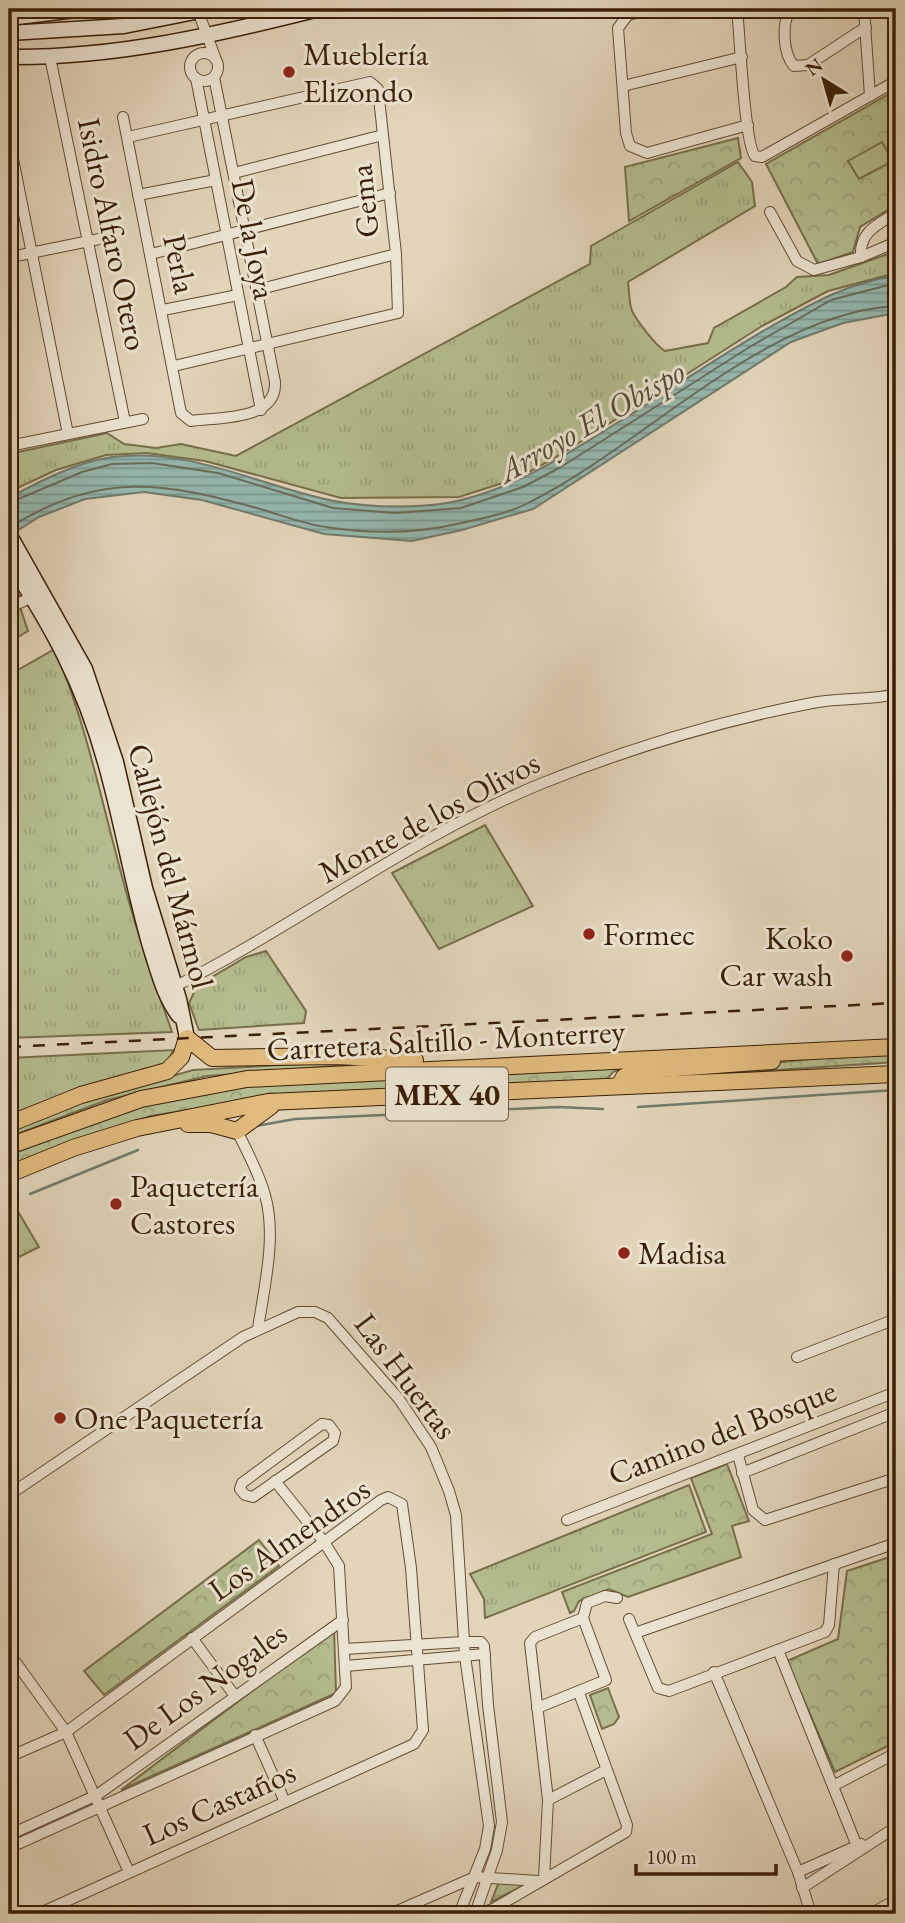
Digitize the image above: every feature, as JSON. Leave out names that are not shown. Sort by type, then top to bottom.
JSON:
[{"type":"main road","points":[[9,1124],[81,1096],[167,1072],[181,1057],[187,1038],[212,1058],[335,1056],[426,1061],[448,1068]]},
{"type":"main road","name":"Carretera Saltillo - Monterrey","points":[[9,1146],[108,1109],[186,1089],[247,1079],[896,1046]]},
{"type":"main road","points":[[619,1086],[624,1077],[635,1071],[745,1065],[844,1050]]},
{"type":"main road","name":"Carretera Saltillo - Monterrey","points":[[9,1174],[73,1148],[136,1128],[213,1111],[290,1100],[892,1073]]},
{"type":"main road","points":[[136,1128],[211,1124],[236,1131],[259,1112],[290,1100]]},
{"type":"street","points":[[9,18],[84,9]]},
{"type":"street","points":[[9,57],[105,53],[185,41],[319,9]]},
{"type":"street","points":[[652,9],[628,15],[619,23],[627,139],[635,150],[648,153],[748,125]]},
{"type":"street","points":[[737,9],[751,151],[755,156],[762,157],[896,81]]},
{"type":"street","points":[[790,9],[785,19],[786,44],[788,59],[794,66],[808,65],[866,27]]},
{"type":"street","points":[[864,9],[870,96]]},
{"type":"street","points":[[9,33],[124,26],[183,12],[204,10]]},
{"type":"street","name":"De la Joya","points":[[185,41],[191,61],[190,71],[195,78],[205,121],[261,410],[270,404],[276,388],[221,117],[214,77],[218,69],[208,36],[204,10]]},
{"type":"street","points":[[183,12],[185,41]]},
{"type":"street","points":[[191,61],[201,53],[215,58]]},
{"type":"street","name":"Isidro Alfaro Otero","points":[[50,57],[125,422]]},
{"type":"street","points":[[623,86],[743,57]]},
{"type":"street","points":[[195,78],[205,81],[214,77]]},
{"type":"street","name":"Gema","points":[[221,117],[370,82],[378,89],[396,254],[398,313],[268,346]]},
{"type":"street","name":"Perla","points":[[123,117],[174,366],[181,413],[187,420],[261,410]]},
{"type":"street","points":[[128,137],[221,117]]},
{"type":"street","points":[[234,173],[383,135]]},
{"type":"street","points":[[9,139],[68,434]]},
{"type":"street","points":[[138,195],[216,180]]},
{"type":"street","points":[[151,254],[390,193]]},
{"type":"street","points":[[770,212],[790,251],[804,267],[825,269],[896,242]]},
{"type":"street","points":[[861,257],[861,242],[867,231],[896,213]]},
{"type":"street","points":[[16,256],[109,237]]},
{"type":"street","points":[[257,290],[396,254]]},
{"type":"street","points":[[163,310],[238,295]]},
{"type":"street","points":[[174,366],[268,346]]},
{"type":"street","points":[[9,446],[143,419]]},
{"type":"street","points":[[9,534],[25,574]]},
{"type":"street","points":[[9,561],[25,574]]},
{"type":"street","name":"Callejón del Mármol","points":[[25,574],[32,597],[61,645],[75,675],[119,798]]},
{"type":"street","name":"Callejón del Mármol","points":[[25,574],[85,669],[170,989],[187,1038]]},
{"type":"street","points":[[9,608],[32,597]]},
{"type":"street","name":"Monte de los Olivos","points":[[170,989],[441,834],[542,784],[699,729],[734,720],[835,699],[873,700],[896,694]]},
{"type":"street","points":[[236,1131],[265,1195],[268,1215],[269,1233],[258,1329]]},
{"type":"street","name":"Las Huertas","points":[[9,1495],[258,1329],[298,1312],[315,1312],[328,1318],[378,1372],[421,1432],[441,1467],[456,1515],[463,1642],[489,1826],[475,1877],[458,1914]]},
{"type":"street","points":[[797,1357],[896,1319]]},
{"type":"street","name":"Camino del Bosque","points":[[567,1520],[896,1392]]},
{"type":"street","name":"Camino del Bosque","points":[[742,1473],[896,1412]]},
{"type":"street","points":[[322,1424],[329,1425],[335,1433],[333,1441],[275,1481],[253,1497],[240,1489],[242,1483],[274,1458],[322,1424]]},
{"type":"street","points":[[738,1455],[753,1510],[760,1518],[772,1520],[896,1478]]},
{"type":"street","points":[[275,1481],[324,1542],[339,1566],[345,1666],[485,1654]]},
{"type":"street","name":"Los Almendros","points":[[9,1756],[66,1732],[388,1497],[401,1504],[410,1556],[423,1730],[420,1738]]},
{"type":"street","points":[[635,1633],[896,1543]]},
{"type":"street","points":[[629,1619],[658,1688],[663,1690],[825,1632],[829,1625],[834,1564]]},
{"type":"street","points":[[537,1708],[603,1683],[606,1676],[583,1618],[587,1603],[605,1595],[617,1598]]},
{"type":"street","points":[[541,1880],[548,1800],[530,1651],[534,1637],[583,1618]]},
{"type":"street","name":"De Los Nogales","points":[[9,1835],[97,1796],[343,1620]]},
{"type":"street","points":[[192,1638],[235,1696]]},
{"type":"street","points":[[344,1649],[481,1642],[485,1654],[488,1705],[502,1822],[489,1876],[476,1914]]},
{"type":"street","points":[[778,1650],[858,1848]]},
{"type":"street","points":[[9,1653],[66,1732],[129,1872]]},
{"type":"street","name":"De Los Nogales","points":[[9,1848],[335,1701],[346,1687],[345,1666]]},
{"type":"street","points":[[9,1675],[19,1669]]},
{"type":"street","points":[[714,1672],[798,1872],[811,1914]]},
{"type":"street","points":[[476,1914],[626,1832],[627,1825],[579,1693]]},
{"type":"street","points":[[255,1735],[285,1802]]},
{"type":"street","name":"Los Castaños","points":[[38,1914],[420,1738]]},
{"type":"street","points":[[833,1786],[896,1753]]},
{"type":"street","points":[[548,1800],[606,1770]]},
{"type":"street","points":[[798,1872],[858,1848],[896,1827]]},
{"type":"street","points":[[802,1888],[858,1848]]},
{"type":"street","points":[[390,1914],[475,1877],[541,1880]]},
{"type":"street","points":[[870,1914],[896,1900]]},
{"type":"street","points":[[411,1914],[415,1903]]},
{"type":"green space","points":[[896,90],[896,205],[860,227],[853,252],[818,264],[766,164]]},
{"type":"green space","points":[[738,138],[741,158],[629,221],[625,167]]},
{"type":"green space","points":[[882,142],[893,161],[859,179],[848,161]]},
{"type":"green space","points":[[738,162],[752,182],[755,206],[628,282],[632,311],[647,333],[665,351],[708,343],[714,328],[786,287],[797,277],[829,275],[896,251],[896,273],[828,291],[762,326],[560,455],[518,478],[459,497],[341,498],[205,461],[147,453],[106,455],[56,470],[9,492],[9,454],[107,433],[124,444],[156,448],[181,444],[236,456],[590,264],[591,246]]},
{"type":"green space","points":[[9,577],[23,593],[17,598],[28,631],[9,642]]},
{"type":"green space","points":[[55,649],[83,730],[131,910],[172,1032],[9,1038],[9,675]]},
{"type":"green space","points":[[485,825],[533,906],[439,949],[392,873]]},
{"type":"green space","points":[[266,951],[306,1011],[304,1023],[199,1030],[189,1003],[197,986],[246,957]]},
{"type":"green space","points":[[174,1050],[165,1065],[91,1085],[9,1115],[9,1058]]},
{"type":"green space","points":[[896,1053],[896,1062],[630,1080],[817,1058]]},
{"type":"green space","points":[[336,1062],[360,1064],[207,1076],[107,1100],[9,1137],[9,1130],[80,1103],[193,1070]]},
{"type":"green space","points":[[625,1067],[613,1072],[606,1080],[276,1096],[150,1116],[9,1168],[9,1155],[124,1110],[233,1086]]},
{"type":"green space","points":[[13,1203],[39,1247],[9,1262],[9,1205]]},
{"type":"green space","points":[[727,1464],[749,1521],[732,1526],[741,1557],[628,1597],[609,1589],[579,1601],[570,1613],[562,1592],[712,1534],[691,1478]]},
{"type":"green space","points":[[689,1485],[706,1532],[485,1618],[484,1599],[470,1574]]},
{"type":"green space","points":[[259,1540],[279,1566],[104,1695],[84,1671]]},
{"type":"green space","points":[[896,1555],[896,1742],[835,1772],[787,1661],[838,1639],[847,1571]]},
{"type":"green space","points":[[334,1629],[336,1693],[121,1790]]},
{"type":"green space","points":[[608,1688],[619,1717],[614,1724],[602,1729],[590,1695]]},
{"type":"green space","points":[[499,1882],[528,1883],[491,1902]]},
{"type":"water","points":[[896,276],[896,313],[843,323],[791,342],[533,509],[462,530],[412,541],[324,534],[202,500],[144,492],[85,499],[39,517],[9,536],[9,498],[72,468],[112,457],[141,455],[197,463],[306,494],[364,505],[431,505],[482,494],[523,478],[561,457],[800,310],[862,283]]},
{"type":"waterway","points":[[638,1107],[896,1090]]},
{"type":"waterway","points":[[256,1126],[295,1119],[558,1107],[603,1109]]},
{"type":"waterway","points":[[30,1194],[138,1150]]},
{"type":"waterway","points":[[9,1202],[16,1200]]},
{"type":"railway","points":[[9,1047],[896,1003]]},
{"type":"place","name":"Mueblería Elizondo","points":[[289,72]]},
{"type":"place","name":"Formec","points":[[589,934]]},
{"type":"place","name":"Koko Car wash","points":[[847,956]]},
{"type":"place","name":"Paquetería Castores","points":[[116,1204]]},
{"type":"place","name":"Madisa","points":[[624,1253]]},
{"type":"place","name":"One Paquetería","points":[[60,1418]]},
{"type":"water label","name":"Arroyo El Obispo","points":[[591,421]]}]
